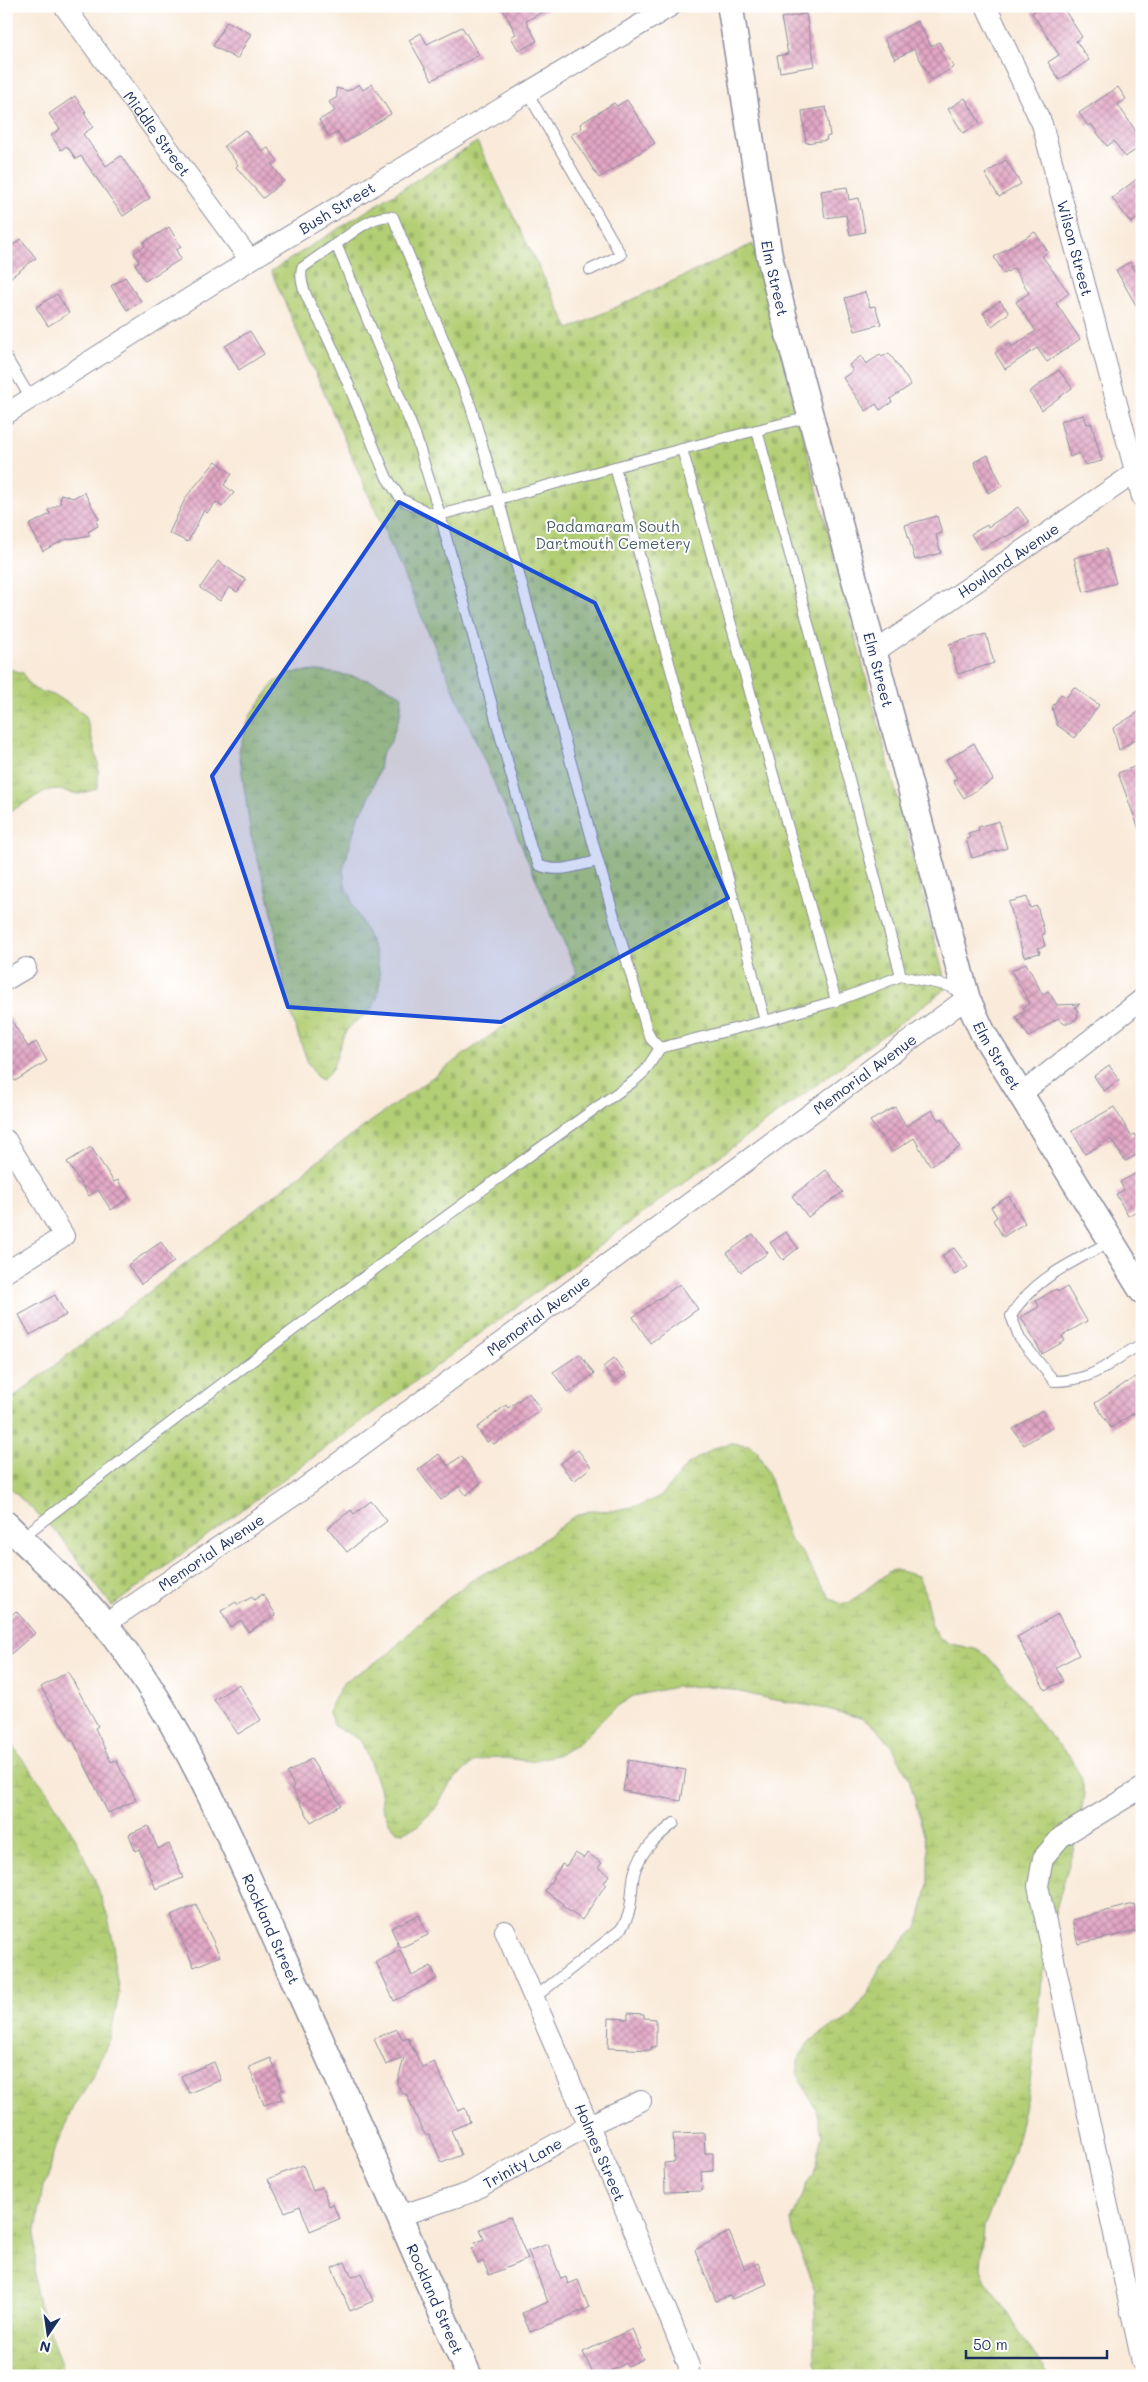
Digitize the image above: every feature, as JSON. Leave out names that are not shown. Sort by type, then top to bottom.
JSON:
[{"type":"street","name":"Middle Street","points":[[64,6],[250,260]]},
{"type":"street","name":"Bush Street","points":[[6,414],[250,260],[671,6]]},
{"type":"street","name":"Elm Street","points":[[730,6],[769,254],[873,653],[966,998],[983,1034],[1142,1292]]},
{"type":"street","name":"Wilson Street","points":[[986,6],[1042,124],[1139,470],[1142,496]]},
{"type":"street","name":"Howland Avenue","points":[[873,653],[1139,470]]},
{"type":"street","points":[[6,980],[26,968]]},
{"type":"street","name":"Memorial Avenue","points":[[105,1624],[292,1496],[966,998]]},
{"type":"street","points":[[1021,1094],[1142,999]]},
{"type":"street","points":[[6,1140],[64,1236],[6,1272]]},
{"type":"street","name":"Rockland Street","points":[[13,1531],[81,1596],[105,1624],[156,1698],[220,1814],[468,2376]]},
{"type":"street","points":[[1142,1788],[1061,1837],[1043,1858],[1038,1886],[1142,2362]]},
{"type":"street","name":"Holmes Street","points":[[505,1931],[631,2223],[689,2366],[688,2376]]},
{"type":"street","name":"Trinity Lane","points":[[399,2216],[469,2193],[589,2125],[641,2101]]},
{"type":"lane","points":[[528,92],[622,255],[590,270]]},
{"type":"lane","points":[[660,1048],[651,1039],[646,1030],[498,498],[470,404],[393,217],[386,215],[362,226],[302,268],[300,274],[306,292],[325,331],[387,478],[401,499],[414,503],[428,512],[440,515],[498,498],[811,416]]},
{"type":"lane","points":[[336,244],[415,434],[440,515],[531,848],[539,865],[559,870],[598,861]]},
{"type":"lane","points":[[6,356],[31,399]]},
{"type":"lane","points":[[757,430],[901,976]]},
{"type":"lane","points":[[682,449],[836,1001]]},
{"type":"lane","points":[[615,467],[718,840],[765,1021]]},
{"type":"lane","points":[[13,1531],[318,1312],[528,1156],[634,1081],[645,1071],[660,1048],[836,1001],[901,976],[948,986],[966,998]]},
{"type":"lane","points":[[1111,1241],[1040,1281],[1020,1301],[1011,1316],[1020,1339],[1054,1382],[1074,1381],[1097,1373],[1142,1344]]},
{"type":"lane","points":[[534,1998],[620,1930],[628,1920],[632,1902],[634,1874],[643,1854],[651,1842],[674,1824]]},
{"type":"highlighted area","points":[[399,502],[595,603],[728,898],[501,1022],[288,1007],[212,776]]},
{"type":"green space","name":"Padamaram South Dartmouth Cemetery","points":[[477,142],[569,329],[753,244],[947,988],[112,1606],[60,1536],[6,1484],[6,1403],[340,1144],[577,973],[271,271]]},
{"type":"green space","points":[[6,668],[23,673],[29,685],[36,690],[53,695],[86,716],[98,762],[98,785],[96,789],[79,794],[54,789],[45,791],[6,814]]},
{"type":"green space","points":[[317,671],[373,682],[402,696],[400,715],[390,743],[381,755],[379,770],[367,803],[358,817],[343,870],[346,889],[351,896],[352,903],[370,941],[379,967],[380,981],[378,994],[373,1007],[353,1024],[343,1036],[332,1069],[322,1080],[316,1076],[308,1063],[288,1006],[270,902],[251,836],[239,751],[250,716],[274,683],[289,673]]},
{"type":"green space","points":[[731,1443],[749,1445],[757,1451],[768,1473],[789,1539],[804,1555],[816,1578],[831,1599],[841,1604],[850,1602],[890,1571],[896,1570],[918,1576],[924,1590],[932,1627],[938,1637],[951,1644],[979,1650],[987,1656],[1014,1687],[1043,1728],[1069,1756],[1081,1777],[1085,1794],[1074,1847],[1052,1923],[1051,1939],[1041,1981],[1030,2083],[1014,2150],[984,2227],[981,2269],[986,2281],[1048,2376],[820,2376],[815,2362],[815,2290],[794,2236],[791,2221],[805,2188],[814,2174],[822,2134],[816,2109],[797,2074],[800,2056],[809,2042],[831,2027],[843,2022],[852,2014],[869,1991],[881,1964],[918,1926],[928,1884],[928,1850],[909,1778],[892,1746],[877,1729],[861,1718],[828,1709],[770,1699],[716,1686],[675,1687],[633,1696],[613,1709],[580,1742],[560,1754],[531,1761],[493,1757],[474,1762],[451,1782],[435,1809],[417,1826],[403,1832],[397,1831],[389,1822],[382,1806],[382,1797],[374,1773],[362,1743],[352,1735],[335,1727],[329,1713],[331,1704],[344,1682],[387,1655],[425,1617],[469,1582],[488,1571],[502,1568],[520,1557],[573,1517],[592,1510],[611,1511],[642,1505],[662,1495],[688,1464],[714,1448]]},
{"type":"green space","points":[[6,1737],[48,1793],[76,1839],[95,1880],[108,1917],[114,1946],[113,1957],[119,1993],[110,2039],[87,2086],[73,2107],[53,2153],[49,2177],[43,2186],[35,2238],[35,2292],[65,2376],[6,2374]]},
{"type":"building","points":[[501,6],[553,6],[526,21],[537,41],[519,51],[511,37],[516,34]]},
{"type":"building","points":[[1041,6],[1062,6],[1082,37],[1076,41],[1089,60],[1059,80],[1048,62],[1059,55],[1032,13]]},
{"type":"building","points":[[806,14],[815,66],[780,72],[777,56],[788,54],[781,18]]},
{"type":"building","points":[[227,21],[251,34],[237,59],[213,46]]},
{"type":"building","points":[[917,21],[931,46],[939,42],[954,67],[932,80],[914,49],[895,59],[884,39]]},
{"type":"building","points":[[462,27],[479,55],[432,80],[409,40],[421,33],[427,44]]},
{"type":"building","points":[[359,84],[363,90],[372,84],[391,114],[344,143],[338,132],[329,137],[319,120],[335,111],[329,102],[337,97],[336,88],[348,91]]},
{"type":"building","points":[[1118,87],[1126,99],[1118,105],[1142,140],[1142,146],[1125,157],[1114,141],[1107,146],[1091,124],[1088,126],[1079,113]]},
{"type":"building","points":[[75,96],[93,127],[83,134],[106,166],[121,156],[150,198],[123,216],[81,156],[76,159],[67,146],[61,150],[51,135],[60,129],[49,114]]},
{"type":"building","points":[[965,98],[980,123],[963,133],[948,109]]},
{"type":"building","points":[[627,100],[655,143],[599,178],[571,135],[582,128],[580,124],[614,103],[617,106]]},
{"type":"building","points":[[826,107],[830,136],[826,137],[827,140],[806,143],[802,111]]},
{"type":"building","points":[[245,130],[262,152],[268,148],[278,161],[272,165],[284,181],[263,198],[236,167],[238,165],[224,146]]},
{"type":"building","points":[[1006,160],[1021,184],[999,197],[985,174]]},
{"type":"building","points":[[1142,175],[1142,215],[1131,223],[1112,198]]},
{"type":"building","points":[[847,187],[849,200],[859,198],[865,232],[850,235],[846,215],[825,218],[821,191]]},
{"type":"building","points":[[169,227],[181,247],[176,250],[181,259],[145,281],[135,264],[139,262],[134,253],[145,246],[143,243]]},
{"type":"building","points":[[1035,232],[1048,252],[1042,256],[1069,293],[1056,303],[1080,339],[1047,362],[1037,348],[1005,369],[995,353],[1010,343],[1012,347],[1036,331],[1016,302],[1029,293],[1014,268],[1004,274],[994,257]]},
{"type":"building","points":[[21,239],[36,258],[6,281],[6,250]]},
{"type":"building","points":[[1130,262],[1135,271],[1142,268],[1142,316],[1116,270]]},
{"type":"building","points":[[125,277],[141,301],[127,310],[111,286]]},
{"type":"building","points":[[865,292],[870,307],[875,306],[881,324],[855,331],[845,298]]},
{"type":"building","points":[[57,294],[69,313],[48,326],[36,307]]},
{"type":"building","points":[[1000,301],[1009,313],[992,326],[983,313]]},
{"type":"building","points":[[250,331],[264,354],[239,370],[225,346]]},
{"type":"building","points":[[889,353],[911,385],[890,399],[892,402],[880,410],[876,404],[866,411],[843,378],[853,371],[849,365],[861,356],[866,364],[880,355],[882,357]]},
{"type":"building","points":[[1059,370],[1072,388],[1042,410],[1029,392]]},
{"type":"building","points":[[1084,415],[1087,424],[1091,423],[1102,461],[1085,465],[1079,453],[1070,457],[1060,421]]},
{"type":"building","points":[[988,455],[1002,486],[988,493],[974,462]]},
{"type":"building","points":[[216,461],[232,474],[224,485],[234,493],[222,507],[216,502],[207,513],[204,510],[188,542],[169,533],[186,497]]},
{"type":"building","points":[[84,492],[99,519],[96,521],[98,526],[88,532],[90,535],[64,540],[43,551],[29,525],[50,514],[48,510],[60,504],[61,494],[73,498]]},
{"type":"building","points":[[1018,507],[1029,522],[1006,537],[980,549],[971,534],[987,525],[988,527]]},
{"type":"building","points":[[937,516],[942,533],[936,535],[941,553],[915,560],[905,525]]},
{"type":"building","points":[[1106,549],[1116,583],[1084,592],[1074,558]]},
{"type":"building","points":[[218,561],[246,580],[237,592],[229,587],[220,601],[200,588]]},
{"type":"building","points":[[986,634],[994,663],[958,674],[949,644]]},
{"type":"building","points":[[1074,687],[1099,705],[1075,738],[1057,725],[1052,707],[1061,694],[1067,697]]},
{"type":"building","points":[[1142,710],[1142,735],[1119,750],[1113,728]]},
{"type":"building","points":[[974,743],[993,780],[964,798],[953,781],[957,778],[946,760]]},
{"type":"building","points":[[1142,764],[1142,832],[1140,832],[1118,773]]},
{"type":"building","points":[[999,821],[1007,848],[972,858],[966,839],[970,838],[968,833],[979,830],[978,827]]},
{"type":"building","points":[[1027,897],[1030,908],[1037,906],[1045,934],[1042,935],[1045,946],[1038,948],[1040,953],[1024,957],[1009,902]]},
{"type":"building","points":[[1026,963],[1043,995],[1048,991],[1057,1005],[1080,1004],[1075,1007],[1078,1011],[1077,1018],[1071,1023],[1063,1023],[1058,1018],[1029,1037],[1016,1017],[1025,1011],[1023,1008],[1030,1003],[1011,971]]},
{"type":"building","points":[[6,1012],[28,1047],[36,1042],[47,1061],[15,1081],[6,1067]]},
{"type":"building","points":[[1109,1065],[1119,1080],[1104,1091],[1094,1076]]},
{"type":"building","points":[[895,1107],[906,1126],[932,1110],[938,1120],[942,1118],[960,1147],[930,1166],[914,1138],[892,1152],[870,1121]]},
{"type":"building","points":[[1114,1107],[1131,1136],[1135,1134],[1142,1146],[1142,1152],[1125,1161],[1111,1139],[1085,1154],[1072,1131]]},
{"type":"building","points":[[91,1147],[114,1182],[118,1180],[129,1198],[111,1210],[98,1190],[89,1196],[67,1162]]},
{"type":"building","points":[[826,1170],[843,1192],[808,1217],[792,1196]]},
{"type":"building","points":[[1142,1170],[1142,1208],[1128,1216],[1116,1194],[1124,1190],[1120,1182]]},
{"type":"building","points":[[1009,1196],[1025,1223],[1003,1237],[993,1220],[997,1217],[991,1207]]},
{"type":"building","points":[[786,1232],[798,1248],[783,1260],[770,1243]]},
{"type":"building","points":[[753,1234],[768,1253],[741,1272],[727,1253]]},
{"type":"building","points":[[161,1242],[174,1262],[141,1284],[128,1265]]},
{"type":"building","points":[[954,1248],[968,1267],[955,1275],[942,1256]]},
{"type":"building","points":[[680,1284],[698,1309],[650,1343],[633,1317]]},
{"type":"building","points":[[1067,1287],[1087,1321],[1062,1336],[1065,1341],[1042,1354],[1021,1317],[1039,1307],[1036,1301],[1056,1289],[1058,1292]]},
{"type":"building","points":[[55,1295],[66,1315],[30,1335],[19,1315]]},
{"type":"building","points":[[580,1354],[594,1374],[568,1393],[553,1372]]},
{"type":"building","points":[[614,1358],[626,1374],[615,1383],[603,1367]]},
{"type":"building","points":[[1135,1377],[1142,1388],[1142,1408],[1111,1428],[1095,1403]]},
{"type":"building","points":[[529,1393],[541,1410],[494,1444],[490,1440],[487,1442],[477,1428],[506,1405],[508,1408]]},
{"type":"building","points":[[1042,1410],[1053,1427],[1024,1445],[1013,1429]]},
{"type":"building","points":[[578,1450],[591,1467],[574,1481],[560,1464]]},
{"type":"building","points":[[439,1454],[448,1466],[461,1456],[481,1483],[466,1495],[459,1486],[441,1500],[418,1470]]},
{"type":"building","points":[[371,1501],[387,1521],[347,1552],[328,1528],[351,1510],[354,1514]]},
{"type":"building","points":[[263,1594],[276,1615],[248,1632],[241,1620],[230,1627],[221,1611],[236,1602],[238,1605],[252,1597],[254,1600]]},
{"type":"building","points":[[16,1611],[35,1633],[6,1658],[6,1620]]},
{"type":"building","points":[[1058,1614],[1079,1655],[1056,1667],[1063,1681],[1045,1690],[1017,1637]]},
{"type":"building","points":[[68,1672],[98,1726],[95,1728],[111,1762],[116,1760],[136,1800],[108,1813],[73,1740],[71,1741],[41,1687]]},
{"type":"building","points":[[239,1684],[261,1720],[238,1734],[214,1700]]},
{"type":"building","points":[[311,1759],[341,1805],[311,1822],[292,1788],[294,1786],[287,1773]]},
{"type":"building","points":[[628,1760],[686,1770],[681,1801],[623,1791]]},
{"type":"building","points":[[148,1826],[158,1849],[169,1844],[183,1878],[156,1889],[139,1849],[135,1851],[129,1834]]},
{"type":"building","points":[[575,1853],[584,1858],[587,1853],[602,1863],[598,1868],[609,1875],[604,1883],[606,1884],[582,1920],[545,1891],[562,1864],[566,1866]]},
{"type":"building","points":[[1134,1904],[1141,1930],[1078,1944],[1072,1920]]},
{"type":"building","points":[[196,1905],[220,1956],[194,1967],[171,1916]]},
{"type":"building","points":[[419,1915],[428,1935],[400,1948],[391,1928]]},
{"type":"building","points":[[400,1950],[412,1976],[431,1966],[437,1979],[394,2001],[376,1962]]},
{"type":"building","points":[[628,2013],[644,2014],[644,2018],[656,2019],[656,2047],[651,2047],[651,2050],[608,2048],[609,2018],[628,2019]]},
{"type":"building","points":[[397,2029],[403,2040],[408,2038],[422,2067],[434,2062],[458,2111],[465,2108],[470,2122],[451,2130],[461,2155],[442,2163],[429,2134],[426,2135],[422,2130],[407,2095],[401,2092],[397,2083],[404,2058],[386,2065],[374,2039]]},
{"type":"building","points":[[271,2058],[283,2090],[279,2092],[282,2099],[264,2105],[249,2067]]},
{"type":"building","points":[[214,2062],[221,2080],[189,2093],[181,2076]]},
{"type":"building","points":[[704,2133],[705,2153],[713,2153],[713,2171],[701,2172],[702,2191],[665,2192],[664,2163],[674,2162],[673,2134]]},
{"type":"building","points":[[303,2165],[313,2191],[322,2187],[329,2206],[333,2204],[339,2219],[310,2231],[300,2206],[285,2212],[268,2179]]},
{"type":"building","points":[[510,2217],[528,2259],[489,2275],[483,2261],[478,2264],[472,2249],[477,2247],[475,2243],[484,2239],[480,2229]]},
{"type":"building","points":[[729,2232],[745,2269],[758,2263],[767,2284],[732,2299],[730,2295],[716,2301],[695,2250]]},
{"type":"building","points":[[548,2244],[561,2279],[566,2277],[568,2284],[578,2280],[589,2308],[530,2332],[522,2313],[548,2302],[528,2251]]},
{"type":"building","points":[[345,2262],[352,2277],[361,2273],[373,2301],[350,2311],[332,2268]]},
{"type":"building","points":[[632,2329],[641,2349],[638,2350],[643,2359],[628,2366],[626,2363],[601,2376],[594,2376],[583,2352]]}]
